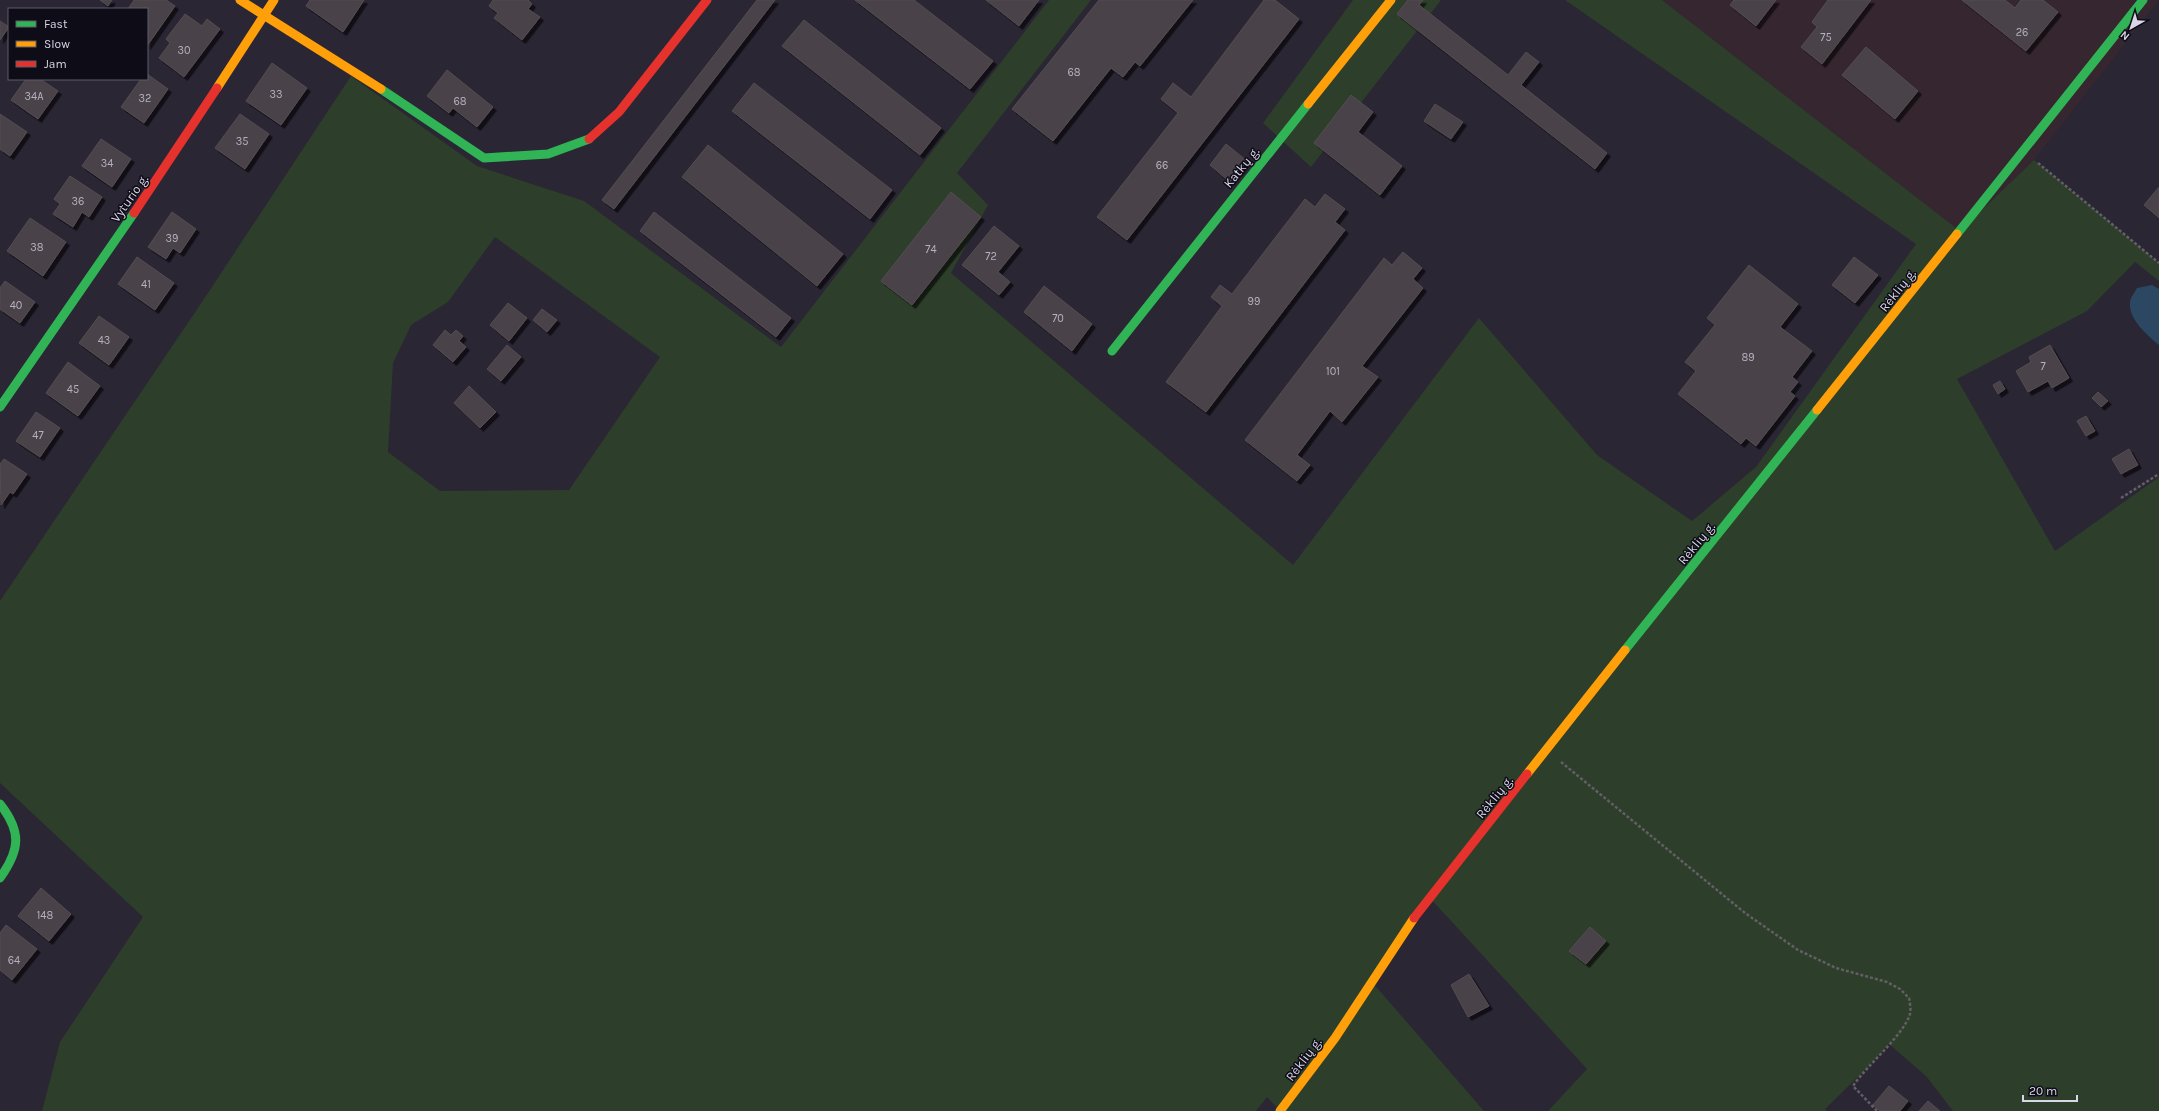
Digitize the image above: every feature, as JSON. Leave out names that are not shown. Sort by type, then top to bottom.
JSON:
[{"type":"street","points":[[240,0],[263,16],[348,67],[484,158],[548,154],[591,138],[619,112],[707,0]]},
{"type":"street","name":"Vyturio g.","points":[[0,407],[170,161],[274,0]]},
{"type":"street","name":"Katkų g.","points":[[1112,351],[1391,0]]},
{"type":"street","name":"Rėklių g.","points":[[1280,1111],[1335,1038],[1399,938],[1429,897],[2143,0]]},
{"type":"street","points":[[0,804],[12,821],[17,834],[15,856],[0,878]]},
{"type":"path","points":[[2023,152],[2159,263]]},
{"type":"path","points":[[2121,498],[2159,474]]},
{"type":"path","points":[[1547,750],[1745,912],[1798,950],[1836,968],[1887,982],[1900,989],[1909,998],[1910,1014],[1900,1030],[1860,1075],[1853,1086],[1877,1111]]},
{"type":"shaded area","points":[[1662,0],[2159,0],[2034,160],[1960,231]]},
{"type":"green space","points":[[1049,0],[1091,0],[957,173],[988,205],[951,273],[1293,565],[1479,318],[1597,455],[1692,521],[1756,467],[1916,244],[1565,0],[1662,0],[1960,231],[2034,160],[2159,263],[2159,281],[2135,262],[2087,311],[1957,379],[2055,551],[2159,477],[2159,1111],[1953,1111],[1926,1076],[1889,1044],[1825,1109],[1827,1111],[1548,1111],[1587,1069],[1429,897],[1372,982],[1484,1111],[1280,1111],[1267,1097],[1256,1111],[42,1111],[60,1042],[143,917],[0,783],[0,601],[204,299],[351,76],[477,166],[584,201],[781,347]],"holes":[[[495,237],[660,357],[569,490],[440,491],[388,452],[393,363],[411,325],[448,302]]]},
{"type":"green space","points":[[1353,0],[1441,0],[1311,167],[1263,123]]},
{"type":"water","points":[[2152,285],[2159,289],[2159,345],[2139,326],[2130,308],[2130,300],[2137,288]]},
{"type":"building","points":[[100,0],[112,0],[108,6]]},
{"type":"building","points":[[134,0],[166,0],[175,6],[148,45],[148,8],[129,8]]},
{"type":"building","points":[[310,0],[364,0],[343,32],[306,6]]},
{"type":"building","points":[[493,0],[528,0],[532,4],[528,9],[540,17],[522,40],[494,18],[498,13],[489,6]]},
{"type":"building","points":[[757,0],[775,0],[614,209],[602,200]]},
{"type":"building","points":[[855,0],[914,0],[993,61],[970,89]]},
{"type":"building","points":[[986,0],[1039,0],[1019,26]]},
{"type":"building","points":[[1099,0],[1193,0],[1140,66],[1135,62],[1123,77],[1111,68],[1053,141],[1012,109]]},
{"type":"building","points":[[1264,0],[1275,0],[1299,19],[1127,240],[1097,217],[1178,113],[1161,99],[1173,83],[1191,97]]},
{"type":"building","points":[[1408,0],[1423,0],[1419,5],[1508,75],[1526,52],[1539,62],[1521,85],[1607,153],[1595,169],[1397,14]]},
{"type":"building","points":[[1734,0],[1776,0],[1756,26],[1730,5]]},
{"type":"building","points":[[1828,0],[1871,0],[1822,64],[1801,47],[1817,27],[1812,22]]},
{"type":"building","points":[[1962,0],[2005,0],[2015,8],[2021,0],[2043,0],[2058,12],[2026,51]]},
{"type":"building","points":[[185,14],[202,26],[207,19],[220,29],[184,77],[159,58],[170,43],[166,39]]},
{"type":"building","points":[[804,20],[941,128],[920,155],[782,46]]},
{"type":"building","points":[[0,21],[8,26],[8,28],[0,40]]},
{"type":"building","points":[[1866,47],[1918,91],[1895,119],[1842,75]]},
{"type":"building","points":[[272,63],[307,88],[281,125],[246,101]]},
{"type":"building","points":[[447,70],[493,107],[477,127],[453,108],[449,113],[427,96]]},
{"type":"building","points":[[148,75],[168,89],[144,123],[121,107],[140,80],[148,80]]},
{"type":"building","points":[[25,80],[42,80],[58,91],[38,119],[11,100]]},
{"type":"building","points":[[754,83],[892,190],[870,219],[732,111]]},
{"type":"building","points":[[1351,95],[1373,112],[1358,132],[1402,166],[1380,195],[1314,143]]},
{"type":"building","points":[[1435,104],[1463,122],[1451,139],[1424,121]]},
{"type":"building","points":[[0,114],[27,132],[10,156],[0,149]]},
{"type":"building","points":[[240,114],[269,134],[245,169],[215,148]]},
{"type":"building","points":[[101,139],[131,159],[112,187],[82,166]]},
{"type":"building","points":[[1226,144],[1247,161],[1230,182],[1210,165]]},
{"type":"building","points":[[708,145],[843,254],[817,286],[682,177]]},
{"type":"building","points":[[70,176],[102,197],[89,217],[82,212],[73,227],[53,214],[60,204],[54,199]]},
{"type":"building","points":[[2159,187],[2159,218],[2144,205]]},
{"type":"building","points":[[951,192],[981,217],[912,305],[881,281]]},
{"type":"building","points":[[1325,194],[1345,209],[1335,222],[1345,230],[1206,412],[1166,382],[1222,306],[1211,297],[1220,285],[1232,294],[1305,199],[1315,207]]},
{"type":"building","points":[[172,212],[196,229],[180,253],[173,248],[166,259],[148,247]]},
{"type":"building","points":[[654,212],[791,318],[776,337],[640,231]]},
{"type":"building","points":[[30,218],[66,242],[43,276],[7,251]]},
{"type":"building","points":[[994,226],[1019,246],[998,272],[1010,282],[999,295],[962,265]]},
{"type":"building","points":[[1403,252],[1422,268],[1413,279],[1423,288],[1362,366],[1378,377],[1342,422],[1330,411],[1297,455],[1310,465],[1297,481],[1245,440],[1384,258],[1392,265]]},
{"type":"building","points":[[137,257],[174,283],[155,310],[118,284]]},
{"type":"building","points":[[1854,257],[1878,275],[1855,303],[1832,285]]},
{"type":"building","points":[[1749,265],[1798,304],[1780,327],[1812,351],[1792,377],[1798,382],[1790,392],[1795,396],[1756,446],[1746,438],[1741,444],[1678,394],[1696,371],[1685,362],[1715,325],[1707,318]]},
{"type":"building","points":[[5,281],[35,302],[20,323],[0,309],[0,288]]},
{"type":"building","points":[[1044,286],[1092,324],[1072,351],[1024,312]]},
{"type":"building","points":[[508,303],[527,318],[509,341],[490,325]]},
{"type":"building","points":[[542,309],[557,320],[547,332],[533,320]]},
{"type":"building","points":[[99,316],[129,337],[109,365],[79,343]]},
{"type":"building","points":[[445,330],[451,335],[456,330],[463,336],[459,341],[466,347],[453,362],[433,345]]},
{"type":"building","points":[[507,345],[521,357],[501,381],[487,369]]},
{"type":"building","points":[[2050,345],[2069,378],[2052,388],[2048,381],[2028,392],[2016,371],[2031,362],[2029,357]]},
{"type":"building","points":[[68,362],[100,386],[78,416],[46,393]]},
{"type":"building","points":[[2000,381],[2005,389],[1998,394],[1993,385]]},
{"type":"building","points":[[469,386],[496,412],[480,428],[454,403]]},
{"type":"building","points":[[2098,392],[2108,401],[2101,407],[2092,398]]},
{"type":"building","points":[[36,412],[60,428],[40,457],[16,441]]},
{"type":"building","points":[[2086,416],[2095,431],[2086,436],[2077,421]]},
{"type":"building","points":[[2129,449],[2138,465],[2121,474],[2112,459]]},
{"type":"building","points":[[4,459],[27,474],[13,494],[10,492],[1,505],[0,464]]},
{"type":"building","points":[[41,888],[71,914],[49,941],[18,916]]},
{"type":"building","points":[[6,925],[37,949],[12,980],[0,970],[0,933]]},
{"type":"building","points":[[1590,927],[1606,941],[1586,964],[1569,951]]},
{"type":"building","points":[[1469,974],[1489,1006],[1468,1017],[1451,985]]},
{"type":"building","points":[[1889,1086],[1908,1101],[1900,1111],[1880,1111],[1873,1105]]},
{"type":"building","points":[[1928,1101],[1940,1111],[1919,1111]]},
{"type":"traffic: fast","points":[[1957,234],[2143,0]]},
{"type":"traffic: fast","points":[[381,89],[484,158],[548,154],[589,139]]},
{"type":"traffic: fast","points":[[1112,351],[1308,104]]},
{"type":"traffic: fast","points":[[0,407],[134,213]]},
{"type":"traffic: fast","points":[[1625,650],[1817,410]]},
{"type":"traffic: fast","points":[[0,804],[12,823],[16,841],[12,859],[0,878]]},
{"type":"traffic: slow","points":[[240,0],[381,89]]},
{"type":"traffic: slow","points":[[217,88],[274,0]]},
{"type":"traffic: slow","points":[[1308,104],[1391,0]]},
{"type":"traffic: slow","points":[[1817,410],[1957,234]]},
{"type":"traffic: slow","points":[[1527,774],[1625,650]]},
{"type":"traffic: slow","points":[[1280,1111],[1335,1038],[1414,918]]},
{"type":"traffic: jam","points":[[589,139],[619,112],[707,0]]},
{"type":"traffic: jam","points":[[134,213],[217,88]]},
{"type":"traffic: jam","points":[[1414,918],[1527,774]]}]
